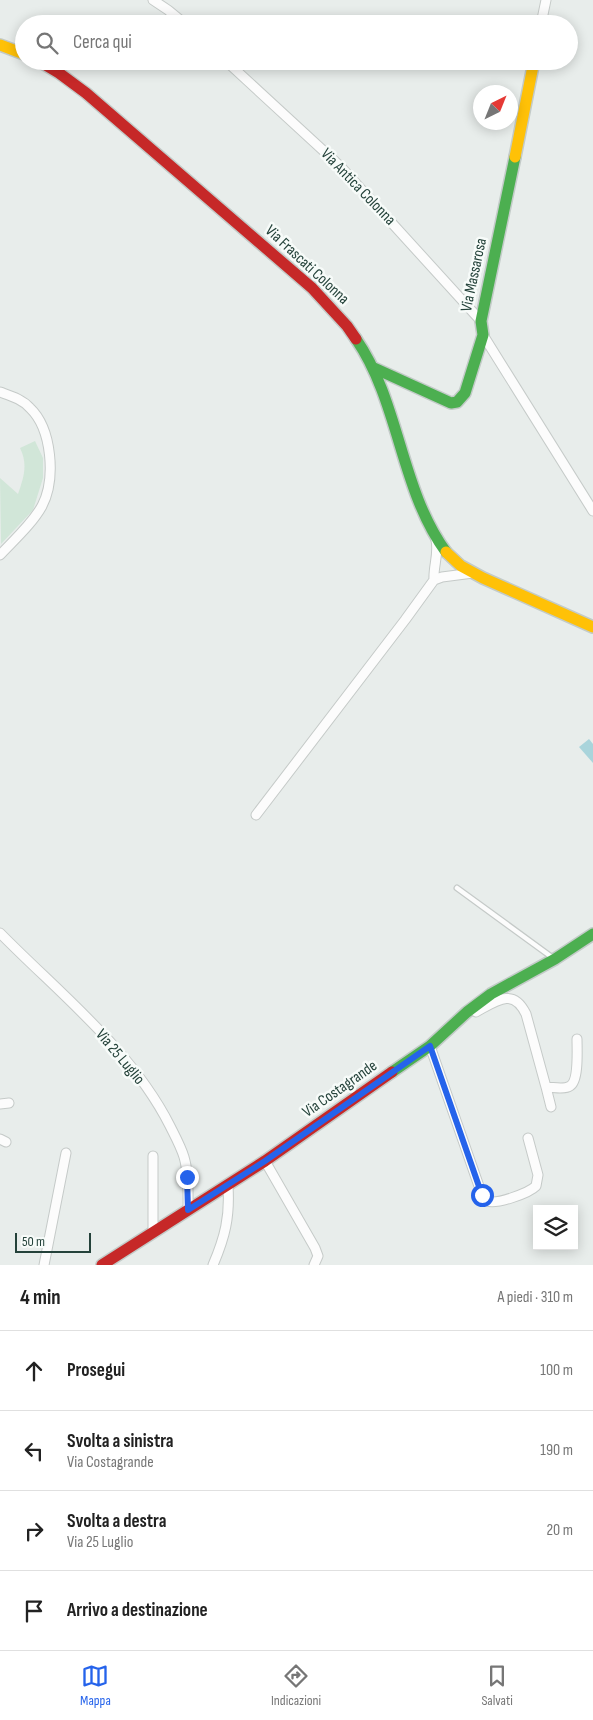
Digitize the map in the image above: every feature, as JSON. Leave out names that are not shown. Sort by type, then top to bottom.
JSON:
[{"type":"street","points":[[153,0],[174,15]]},
{"type":"street","points":[[543,15],[546,0]]},
{"type":"street","points":[[0,45],[15,51]]},
{"type":"street","name":"Via Frascati Colonna","points":[[54,70],[86,93],[312,288],[347,326],[374,368],[425,518],[442,547],[451,558],[474,573],[516,594],[593,627]]},
{"type":"street","name":"Via Antica Colonna","points":[[236,70],[340,166],[481,320]]},
{"type":"street","name":"Via Massarosa","points":[[374,368],[451,403],[457,402],[466,393],[484,335],[481,320],[498,246],[532,70]]},
{"type":"street","points":[[484,335],[593,511]]},
{"type":"street","points":[[0,392],[20,400],[36,414],[45,434],[50,475],[46,494],[37,514],[0,555]]},
{"type":"street","points":[[434,580],[437,549],[435,535]]},
{"type":"street","points":[[256,815],[434,580],[442,577],[474,573]]},
{"type":"street","name":"Via 25 Luglio","points":[[0,933],[102,1034],[122,1056],[153,1097],[168,1122],[184,1156],[187,1172],[188,1210]]},
{"type":"street","name":"Via Costagrande","points":[[102,1265],[265,1161],[430,1046],[478,1003],[555,959],[593,934]]},
{"type":"street","points":[[454,1024],[498,1000],[507,998],[516,1000],[526,1014],[552,1107]]},
{"type":"street","points":[[546,1087],[568,1087],[574,1082],[577,1039]]},
{"type":"street","points":[[430,1046],[481,1192],[487,1200],[496,1202],[530,1191],[536,1186],[538,1175],[528,1138]]},
{"type":"street","points":[[44,1265],[66,1153]]},
{"type":"street","points":[[153,1156],[153,1232]]},
{"type":"street","points":[[265,1161],[315,1248],[318,1256],[314,1265]]},
{"type":"street","points":[[213,1265],[228,1221],[228,1186]]},
{"type":"lane","points":[[457,888],[555,959]]},
{"type":"green space","points":[[35,441],[43,458],[43,478],[33,510],[1,544],[0,478],[18,494],[24,471],[24,460],[20,448]]},
{"type":"water","points":[[589,739],[593,744],[593,763],[579,747]]},
{"type":"traffic: fast","points":[[374,368],[451,403],[457,402],[465,393],[483,335],[481,321],[515,157]]},
{"type":"traffic: fast","points":[[356,339],[371,364],[382,390],[419,501],[431,527],[446,552]]},
{"type":"traffic: fast","points":[[392,1072],[430,1046],[467,1012],[491,994],[555,959],[593,934]]},
{"type":"traffic: slow","points":[[0,45],[15,51]]},
{"type":"traffic: slow","points":[[515,157],[532,70]]},
{"type":"traffic: slow","points":[[446,552],[461,566],[483,578],[593,627]]},
{"type":"traffic: jam","points":[[54,70],[86,93],[312,288],[347,326],[356,339]]},
{"type":"traffic: jam","points":[[102,1265],[265,1161],[392,1072]]},
{"type":"route","points":[[187,1177],[188,1210],[265,1161],[430,1046],[482,1195]]}]
